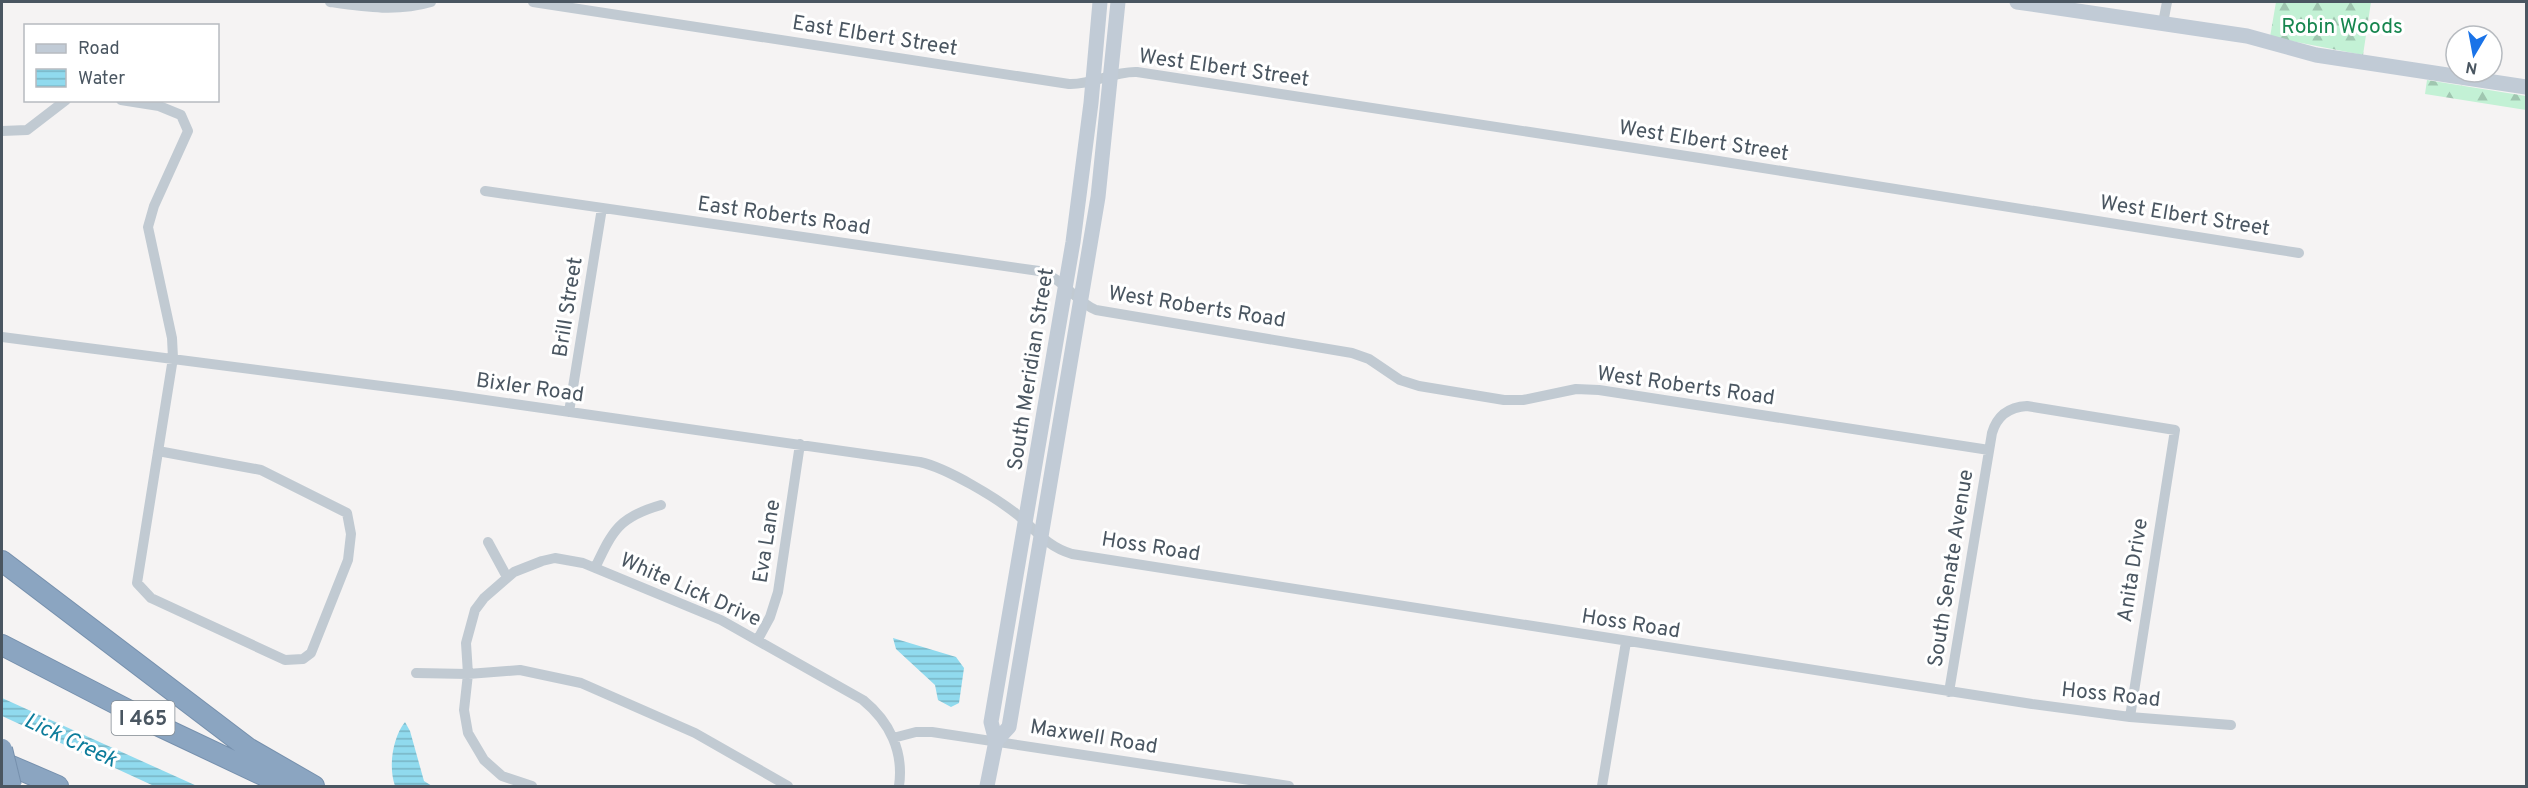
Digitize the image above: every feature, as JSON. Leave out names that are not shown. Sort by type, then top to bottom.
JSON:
[{"type":"highway","points":[[2,561],[234,738],[278,767],[314,786]]},
{"type":"highway","name":"I 465","points":[[2,645],[159,726],[286,786]]},
{"type":"highway","points":[[2,749],[11,786]]},
{"type":"highway","points":[[2,762],[58,786]]},
{"type":"main road","name":"South Meridian Street","points":[[996,741],[1009,727],[1034,530],[1073,293],[1098,196],[1103,78],[1100,2]]},
{"type":"main road","points":[[2017,2],[2247,36],[2316,55],[2526,87]]},
{"type":"main road","name":"South Meridian Street","points":[[987,786],[996,741],[991,722],[1034,530],[1073,293],[1103,78],[1120,6]]},
{"type":"street","points":[[330,2],[376,8],[410,8],[431,2]]},
{"type":"street","name":"East Elbert Street","points":[[533,2],[1069,84],[1103,78]]},
{"type":"street","points":[[2163,23],[2167,2]]},
{"type":"street","name":"West Elbert Street","points":[[1103,78],[1137,72],[1695,157],[2299,253]]},
{"type":"street","points":[[2,131],[27,130],[63,102]]},
{"type":"street","points":[[134,102],[159,106],[181,115],[188,131],[154,206],[148,227],[172,338],[172,358],[137,583],[151,598],[285,660],[303,659],[311,653],[348,560],[351,534],[347,513],[261,470],[158,451]]},
{"type":"street","name":"East Roberts Road","points":[[485,191],[1039,271],[1073,293]]},
{"type":"street","name":"Brill Street","points":[[569,412],[602,208]]},
{"type":"street","name":"West Roberts Road","points":[[1073,293],[1096,310],[1352,353],[1369,359],[1400,380],[1423,387],[1518,400],[1563,391],[1590,389],[1989,450]]},
{"type":"street","name":"Bixler Road","points":[[2,337],[569,412],[920,462],[938,467],[1014,513],[1034,530]]},
{"type":"street","name":"Anita Drive","points":[[1989,450],[1992,433],[1998,420],[2009,410],[2023,406],[2175,430],[2130,717]]},
{"type":"street","name":"Eva Lane","points":[[758,639],[776,601],[800,444]]},
{"type":"street","name":"South Senate Avenue","points":[[1949,692],[1989,450]]},
{"type":"street","points":[[595,568],[607,543],[622,523],[637,512],[661,505]]},
{"type":"street","name":"Hoss Road","points":[[1034,530],[1055,548],[1071,554],[1949,692],[2130,717],[2231,725]]},
{"type":"street","points":[[488,542],[507,577]]},
{"type":"street","name":"White Lick Drive","points":[[532,786],[502,776],[484,760],[468,733],[464,710],[468,674],[466,643],[475,610],[484,598],[514,572],[555,558],[595,568],[721,620],[863,700],[879,715],[893,738],[900,761],[899,786]]},
{"type":"street","points":[[1602,786],[1626,642]]},
{"type":"street","points":[[416,673],[468,674],[520,670],[581,683],[694,733],[788,786]]},
{"type":"street","name":"Maxwell Road","points":[[893,738],[916,732],[932,732],[1289,786]]},
{"type":"green space","name":"Robin Woods","points":[[2276,2],[2371,2],[2363,55],[2270,37]]},
{"type":"green space","points":[[2427,80],[2526,96],[2526,110],[2425,94]]},
{"type":"water","points":[[893,638],[956,657],[964,668],[959,703],[951,707],[938,700],[935,685],[896,649]]},
{"type":"water","name":"Lick Creek","points":[[2,698],[197,786],[154,786],[2,716]]},
{"type":"water","points":[[405,722],[410,731],[424,781],[432,786],[395,786],[392,770],[393,752],[397,736]]}]
